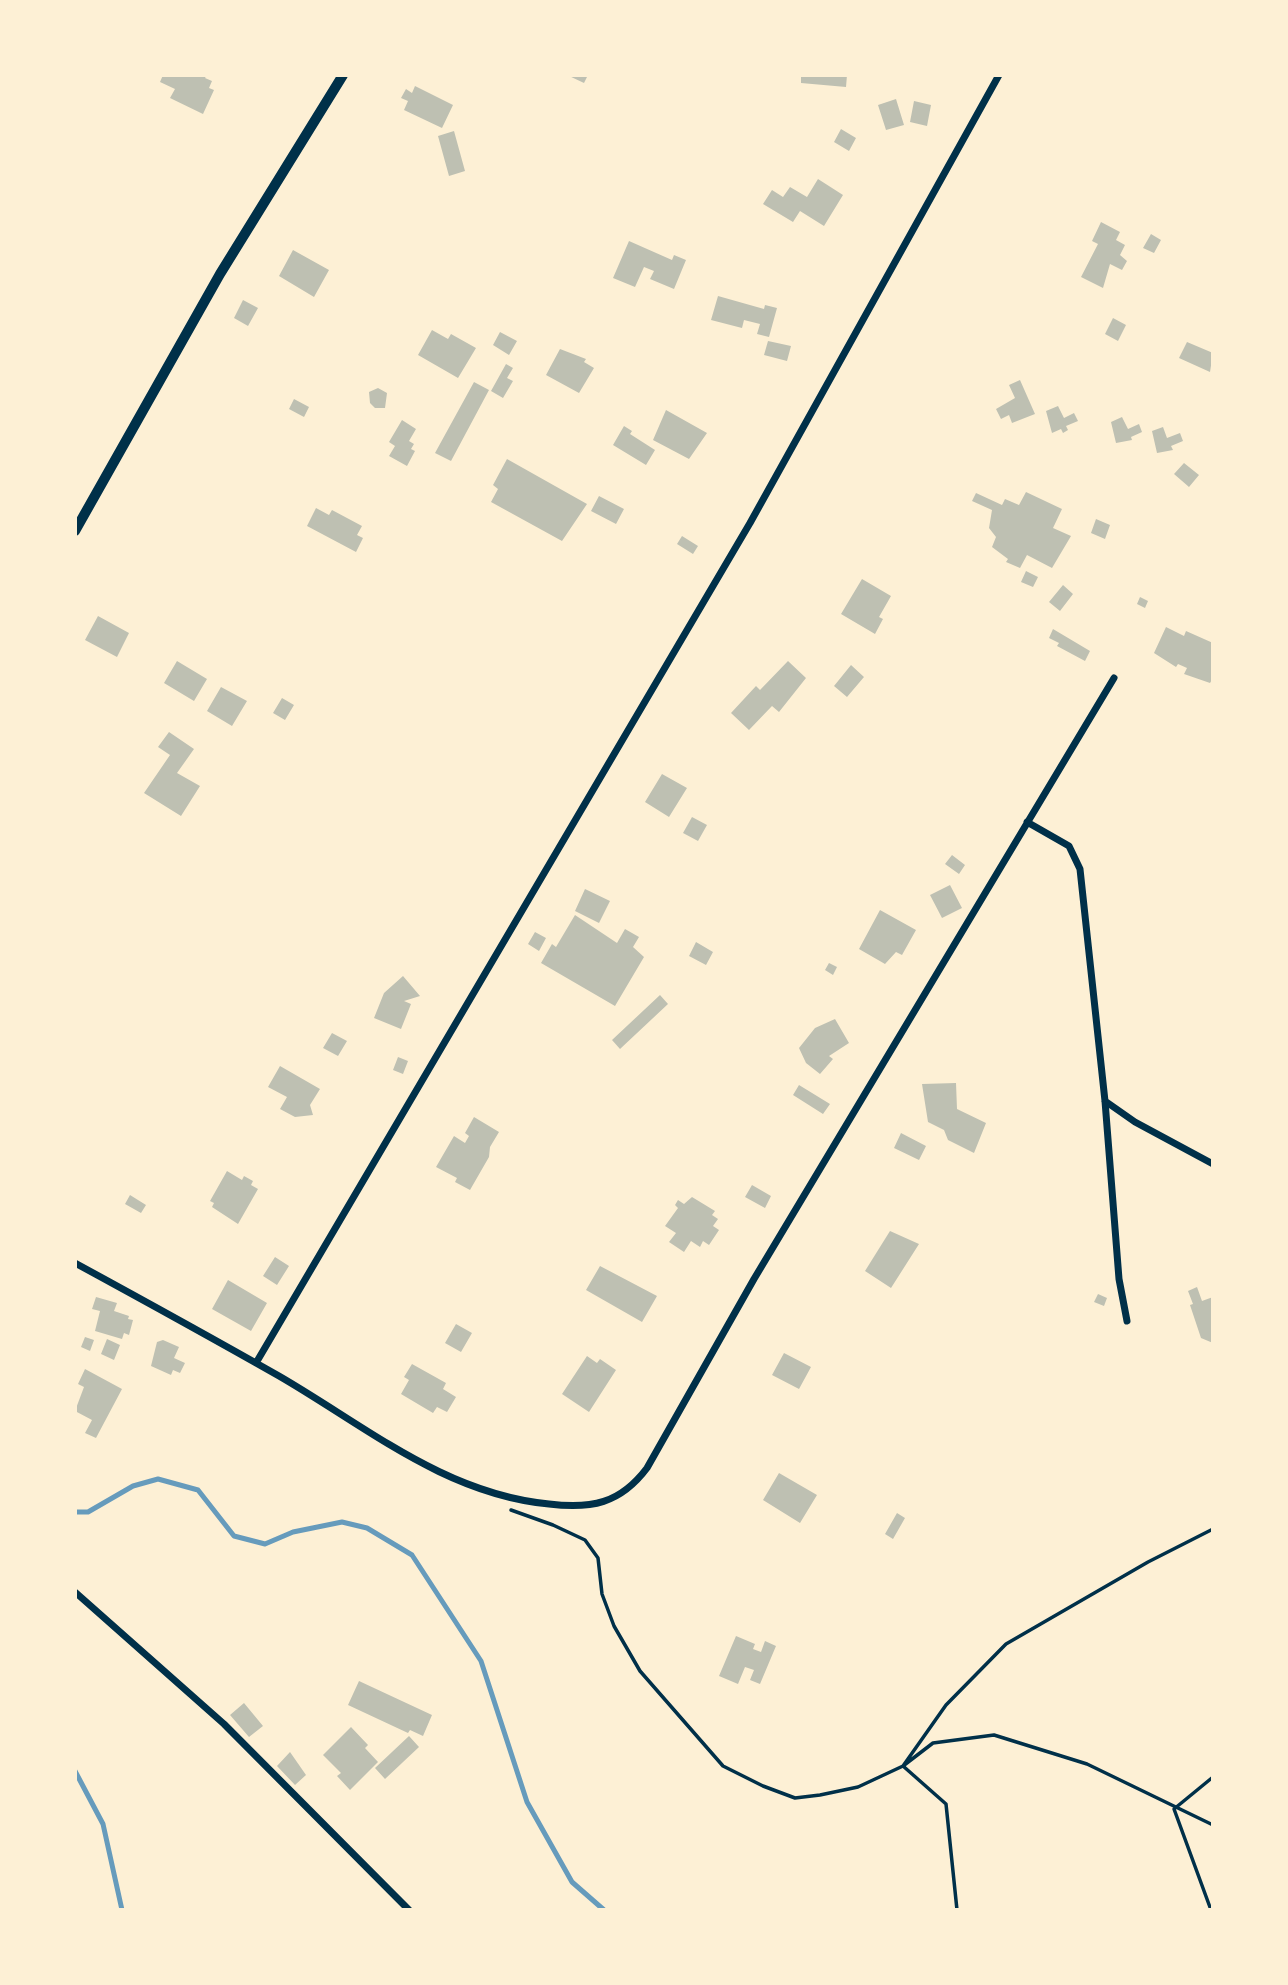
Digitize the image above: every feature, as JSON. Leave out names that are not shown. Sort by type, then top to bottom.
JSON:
[{"type":"street","points":[[75,531],[220,274],[343,75]]},
{"type":"street","points":[[256,1363],[750,523],[999,75]]},
{"type":"street","points":[[75,1263],[256,1363],[436,1473],[489,1494],[544,1504],[598,1505],[618,1497],[639,1478],[1114,678]]},
{"type":"street","points":[[1027,822],[1069,846],[1078,862],[1105,1101],[1119,1279],[1127,1321]]},
{"type":"street","points":[[1105,1101],[1135,1122],[1213,1164]]},
{"type":"street","points":[[75,1592],[224,1724],[410,1910]]},
{"type":"path","points":[[489,1494],[516,1513],[553,1525],[585,1540],[598,1558],[602,1594],[614,1626],[640,1671],[723,1766],[794,1798],[858,1787],[903,1766],[933,1743],[994,1735],[1087,1764],[1174,1809],[1213,1825]]},
{"type":"path","points":[[903,1766],[946,1705],[1006,1644],[1148,1562],[1213,1529]]},
{"type":"path","points":[[903,1766],[946,1804],[957,1910]]},
{"type":"path","points":[[1174,1809],[1213,1777]]},
{"type":"path","points":[[1174,1809],[1212,1910]]},
{"type":"building","points":[[163,75],[207,75],[205,78],[212,81],[209,88],[214,90],[203,114],[170,98],[175,89],[160,82]]},
{"type":"building","points":[[567,75],[588,75],[584,83]]},
{"type":"building","points":[[801,75],[847,75],[846,87],[801,83]]},
{"type":"building","points":[[415,86],[453,105],[442,128],[404,110],[408,101],[401,98],[406,89],[412,93]]},
{"type":"building","points":[[896,99],[904,125],[886,130],[878,105]]},
{"type":"building","points":[[914,101],[931,105],[927,126],[910,122]]},
{"type":"building","points":[[841,129],[856,138],[849,151],[834,142]]},
{"type":"building","points":[[454,131],[465,171],[449,176],[438,136]]},
{"type":"building","points":[[818,179],[843,195],[824,226],[800,211],[793,222],[763,204],[772,190],[783,197],[790,187],[807,197]]},
{"type":"building","points":[[1101,222],[1120,232],[1116,240],[1125,245],[1120,255],[1127,261],[1122,270],[1110,264],[1103,288],[1081,277],[1098,244],[1092,241]]},
{"type":"building","points":[[1151,234],[1161,240],[1154,253],[1143,248]]},
{"type":"building","points":[[629,241],[672,260],[674,255],[686,260],[674,289],[650,279],[654,271],[644,267],[635,287],[613,278]]},
{"type":"building","points":[[293,250],[329,270],[314,297],[279,276]]},
{"type":"building","points":[[718,296],[764,309],[765,305],[777,308],[769,337],[757,334],[760,324],[744,320],[742,328],[711,320]]},
{"type":"building","points":[[243,300],[258,308],[248,326],[234,318]]},
{"type":"building","points":[[1113,318],[1126,325],[1118,341],[1105,334]]},
{"type":"building","points":[[432,330],[448,339],[451,334],[476,348],[458,378],[418,355]]},
{"type":"building","points":[[500,332],[517,341],[509,355],[493,345]]},
{"type":"building","points":[[768,341],[791,346],[787,361],[764,355]]},
{"type":"building","points":[[1187,342],[1213,353],[1210,372],[1179,358]]},
{"type":"building","points":[[560,349],[586,359],[584,362],[594,368],[579,393],[546,375]]},
{"type":"building","points":[[506,364],[513,368],[507,378],[513,381],[503,398],[491,391]]},
{"type":"building","points":[[1020,380],[1035,414],[1012,423],[1009,415],[1001,419],[996,409],[1015,398],[1009,385]]},
{"type":"building","points":[[474,382],[489,390],[451,461],[435,453]]},
{"type":"building","points":[[378,388],[387,393],[385,408],[375,408],[370,403],[369,392]]},
{"type":"building","points":[[294,399],[309,407],[304,417],[289,409]]},
{"type":"building","points":[[1058,406],[1064,418],[1074,413],[1078,421],[1066,426],[1068,430],[1063,433],[1061,429],[1052,433],[1046,411]]},
{"type":"building","points":[[666,410],[707,433],[689,459],[653,440]]},
{"type":"building","points":[[1122,417],[1128,429],[1139,424],[1142,432],[1131,437],[1132,440],[1116,443],[1111,422]]},
{"type":"building","points":[[402,420],[416,429],[409,441],[414,444],[411,449],[415,451],[407,466],[389,456],[395,446],[389,442]]},
{"type":"building","points":[[624,426],[632,431],[630,434],[655,450],[646,465],[613,445]]},
{"type":"building","points":[[1163,427],[1167,438],[1180,433],[1183,441],[1171,446],[1173,450],[1157,453],[1152,431]]},
{"type":"building","points":[[507,459],[587,504],[562,541],[491,502],[498,489],[493,485]]},
{"type":"building","points":[[1184,463],[1199,475],[1189,487],[1174,474]]},
{"type":"building","points":[[1026,492],[1062,509],[1053,528],[1071,536],[1052,568],[1027,555],[1020,568],[1006,562],[1008,559],[992,547],[996,537],[989,528],[992,510],[972,501],[976,493],[1002,505],[1005,499],[1019,505]]},
{"type":"building","points":[[599,496],[624,509],[616,524],[591,511]]},
{"type":"building","points":[[316,508],[329,515],[332,510],[362,526],[357,535],[363,538],[356,552],[307,526]]},
{"type":"building","points":[[1096,519],[1110,525],[1105,539],[1091,533]]},
{"type":"building","points":[[682,536],[698,546],[693,554],[677,544]]},
{"type":"building","points":[[1026,571],[1038,577],[1033,587],[1021,582]]},
{"type":"building","points":[[862,579],[891,596],[879,617],[883,619],[875,634],[841,614]]},
{"type":"building","points":[[1063,585],[1073,594],[1060,611],[1049,602]]},
{"type":"building","points":[[1140,597],[1148,601],[1145,608],[1137,604]]},
{"type":"building","points":[[98,616],[129,633],[117,657],[85,640]]},
{"type":"building","points":[[1166,627],[1184,636],[1186,631],[1213,643],[1213,678],[1210,683],[1184,674],[1187,668],[1178,664],[1176,667],[1154,653]]},
{"type":"building","points":[[1053,629],[1090,651],[1085,661],[1057,646],[1059,643],[1049,638]]},
{"type":"building","points":[[177,661],[207,679],[194,701],[164,683]]},
{"type":"building","points":[[788,661],[806,678],[779,712],[772,706],[749,730],[731,713],[756,686],[760,690]]},
{"type":"building","points":[[851,665],[864,677],[847,697],[834,686]]},
{"type":"building","points":[[221,687],[247,701],[232,726],[207,711]]},
{"type":"building","points":[[282,698],[294,705],[285,720],[273,713]]},
{"type":"building","points":[[169,732],[194,749],[177,773],[200,786],[181,816],[144,793],[170,755],[158,747]]},
{"type":"building","points":[[662,774],[687,788],[669,817],[645,802]]},
{"type":"building","points":[[692,817],[707,825],[698,841],[683,833]]},
{"type":"building","points":[[952,855],[965,865],[959,874],[945,864]]},
{"type":"building","points":[[950,885],[962,908],[942,918],[930,895]]},
{"type":"building","points":[[585,889],[610,901],[599,923],[575,911]]},
{"type":"building","points":[[880,910],[916,930],[902,955],[896,952],[885,964],[859,949]]},
{"type":"building","points":[[575,915],[617,943],[625,929],[639,937],[633,947],[644,957],[615,1006],[541,963],[552,944],[556,947]]},
{"type":"building","points":[[535,932],[546,938],[539,951],[528,944]]},
{"type":"building","points":[[696,942],[713,952],[706,965],[689,956]]},
{"type":"building","points":[[829,963],[837,967],[833,975],[825,970]]},
{"type":"building","points":[[403,976],[420,996],[404,1001],[411,1004],[401,1029],[374,1018],[384,993]]},
{"type":"building","points":[[660,995],[668,1004],[620,1049],[612,1040]]},
{"type":"building","points":[[835,1019],[849,1043],[829,1056],[833,1059],[820,1074],[806,1063],[799,1048],[815,1028]]},
{"type":"building","points":[[332,1033],[347,1041],[338,1056],[323,1048]]},
{"type":"building","points":[[398,1057],[408,1061],[403,1074],[393,1070]]},
{"type":"building","points":[[280,1066],[320,1089],[310,1105],[313,1115],[295,1117],[280,1109],[287,1097],[268,1087]]},
{"type":"building","points":[[956,1083],[957,1109],[986,1123],[974,1153],[948,1140],[944,1130],[928,1122],[922,1084]]},
{"type":"building","points":[[799,1085],[830,1104],[823,1114],[793,1095]]},
{"type":"building","points":[[474,1117],[499,1132],[490,1147],[489,1157],[470,1190],[455,1182],[457,1178],[436,1167],[454,1136],[465,1143],[469,1136],[465,1133]]},
{"type":"building","points":[[901,1133],[926,1146],[919,1160],[894,1148]]},
{"type":"building","points":[[227,1171],[242,1180],[244,1176],[253,1181],[251,1185],[258,1189],[238,1224],[212,1207],[214,1203],[210,1201]]},
{"type":"building","points":[[752,1185],[771,1196],[765,1208],[745,1197]]},
{"type":"building","points":[[130,1195],[146,1205],[141,1213],[125,1204]]},
{"type":"building","points":[[692,1197],[715,1211],[712,1215],[718,1219],[713,1226],[719,1230],[709,1245],[703,1241],[700,1247],[691,1241],[684,1252],[669,1242],[676,1233],[665,1226],[678,1208],[675,1205],[678,1200],[684,1204]]},
{"type":"building","points":[[890,1231],[919,1244],[891,1288],[865,1271]]},
{"type":"building","points":[[275,1257],[289,1266],[277,1285],[263,1276]]},
{"type":"building","points":[[600,1266],[657,1296],[642,1322],[586,1290]]},
{"type":"building","points":[[228,1280],[267,1303],[251,1331],[212,1309]]},
{"type":"building","points":[[1197,1287],[1202,1301],[1213,1297],[1213,1343],[1201,1338],[1190,1305],[1193,1304],[1188,1291]]},
{"type":"building","points":[[1098,1294],[1107,1298],[1104,1306],[1094,1302]]},
{"type":"building","points":[[96,1297],[117,1303],[114,1311],[133,1320],[129,1335],[124,1333],[122,1339],[95,1331],[100,1311],[92,1309]]},
{"type":"building","points":[[456,1324],[472,1333],[461,1352],[445,1343]]},
{"type":"building","points":[[85,1337],[94,1340],[90,1351],[81,1347]]},
{"type":"building","points":[[107,1339],[120,1345],[114,1360],[101,1354]]},
{"type":"building","points":[[163,1340],[179,1347],[174,1358],[185,1363],[180,1373],[173,1370],[171,1375],[151,1366],[157,1342]]},
{"type":"building","points":[[784,1353],[811,1367],[799,1389],[772,1375]]},
{"type":"building","points":[[587,1356],[597,1363],[600,1359],[616,1370],[589,1412],[562,1394]]},
{"type":"building","points":[[412,1364],[446,1383],[443,1389],[456,1397],[447,1412],[437,1407],[433,1413],[401,1394],[409,1380],[404,1377]]},
{"type":"building","points":[[85,1369],[122,1389],[96,1438],[85,1433],[92,1420],[75,1411],[84,1387],[78,1384]]},
{"type":"building","points":[[779,1473],[817,1495],[800,1523],[763,1500]]},
{"type":"building","points":[[897,1513],[905,1518],[893,1539],[885,1534]]},
{"type":"building","points":[[736,1636],[755,1644],[753,1649],[761,1652],[765,1641],[776,1646],[760,1684],[750,1680],[754,1670],[745,1667],[738,1684],[719,1676]]},
{"type":"building","points":[[359,1681],[432,1715],[423,1736],[410,1730],[408,1733],[348,1705]]},
{"type":"building","points":[[244,1703],[263,1726],[249,1737],[230,1715]]},
{"type":"building","points":[[351,1727],[368,1745],[365,1748],[378,1762],[350,1790],[337,1776],[341,1773],[323,1755]]},
{"type":"building","points":[[409,1736],[419,1747],[385,1779],[375,1768]]},
{"type":"building","points":[[290,1752],[306,1775],[295,1785],[277,1766]]},
{"type":"waterway","points":[[75,1512],[88,1512],[133,1486],[158,1479],[198,1490],[234,1536],[265,1544],[293,1532],[342,1522],[367,1528],[412,1555],[481,1661],[527,1802],[572,1882],[604,1910]]},
{"type":"waterway","points":[[75,1771],[103,1824],[122,1910]]}]
